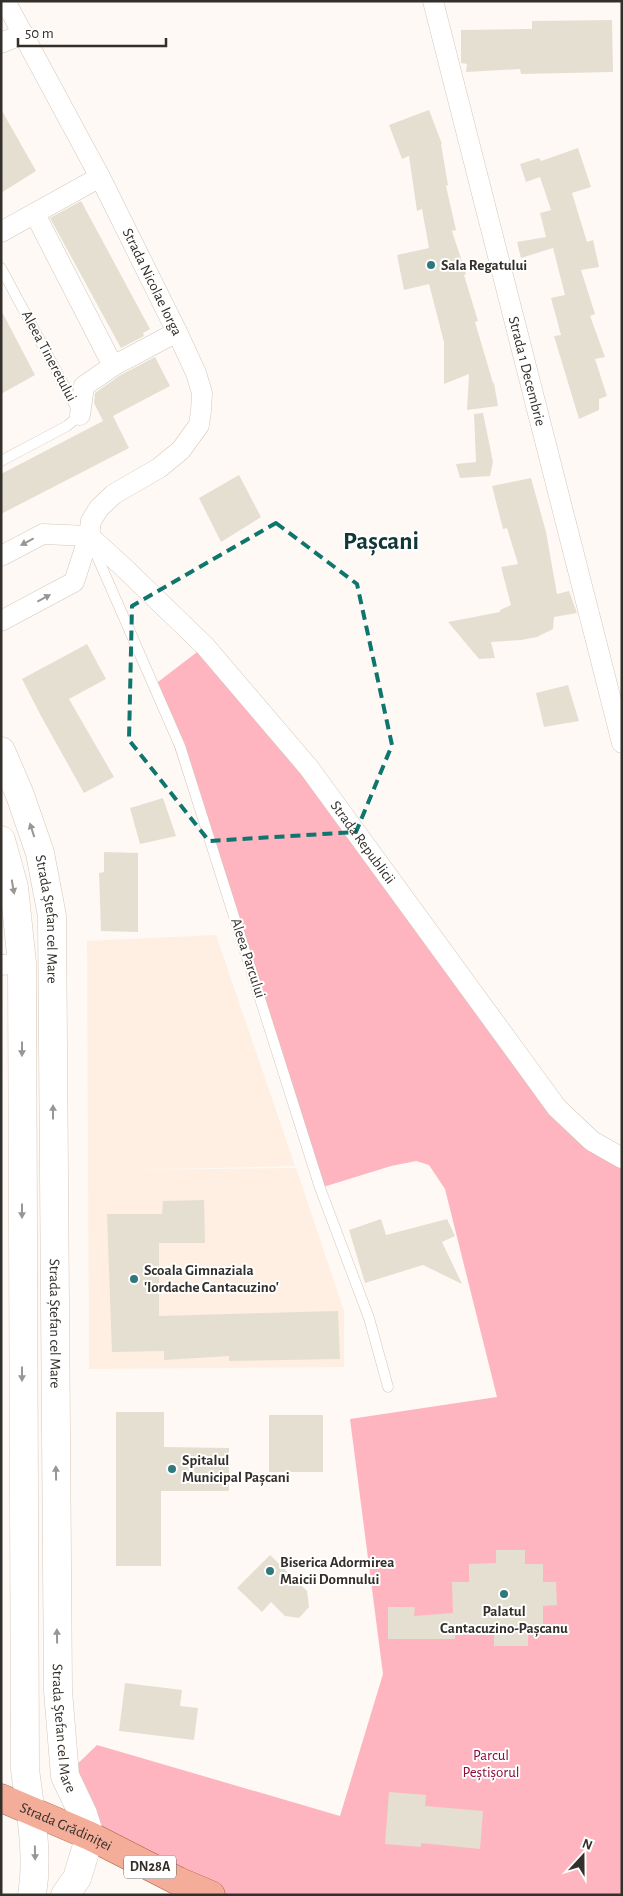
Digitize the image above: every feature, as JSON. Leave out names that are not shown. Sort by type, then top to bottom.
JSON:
[{"type":"main road","name":"Strada Ștefan cel Mare","points":[[1,751],[20,794],[40,853],[52,916],[58,1690],[65,1776],[83,1814],[90,1836]]},
{"type":"main road","name":"Strada Ștefan cel Mare","points":[[1,840],[14,887],[11,964],[22,1149],[25,1770],[35,1848],[32,1895]]},
{"type":"main road","points":[[22,1149],[53,1148]]},
{"type":"main road","name":"Strada Grădiniței","points":[[1,1798],[90,1836],[178,1881],[212,1895]]},
{"type":"main road","points":[[65,1895],[77,1878],[90,1836]]},
{"type":"street","name":"Strada Nicolae Iorga","points":[[1,621],[74,582],[89,536],[91,521],[99,508],[114,494],[172,459],[190,440],[199,426],[202,393],[196,373],[177,332],[100,177],[5,1]]},
{"type":"street","name":"Strada 1 Decembrie","points":[[433,1],[622,743]]},
{"type":"street","points":[[438,22],[439,1]]},
{"type":"street","points":[[1,43],[23,34]]},
{"type":"street","points":[[1,232],[100,177]]},
{"type":"street","points":[[35,214],[113,366]]},
{"type":"street","points":[[80,415],[84,386],[113,366],[177,332]]},
{"type":"street","points":[[1,556],[43,534],[89,536]]},
{"type":"street","name":"Strada Republicii","points":[[89,536],[205,646],[309,768],[557,1108],[592,1141],[622,1158]]},
{"type":"lane","name":"Aleea Tineretului","points":[[1,268],[80,415],[67,426],[1,462]]},
{"type":"lane","name":"Aleea Parcului","points":[[89,536],[180,746],[320,1188],[369,1318],[388,1387]]},
{"type":"highlighted area","points":[[276,523],[357,584],[392,745],[356,832],[209,841],[129,740],[132,606]]},
{"type":"shaded area","points":[[216,935],[295,1166],[118,1170],[296,1168],[344,1311],[344,1367],[89,1369],[87,941]]},
{"type":"green space","name":"Parcul Peștișorul","points":[[205,646],[557,1108],[622,1158],[622,1895],[211,1895],[90,1836],[65,1776],[97,1745],[340,1816],[383,1674],[350,1419],[497,1397],[445,1189],[429,1165],[416,1161],[391,1166],[320,1188],[154,685]]},
{"type":"building","points":[[612,20],[613,72],[521,74],[520,69],[466,72],[467,64],[461,63],[461,30],[532,29],[532,21]]},
{"type":"building","points":[[1,109],[36,171],[1,193]]},
{"type":"building","points":[[429,110],[442,144],[448,185],[446,186],[456,230],[452,231],[466,274],[464,275],[478,321],[475,322],[494,383],[498,406],[467,410],[469,374],[444,384],[444,342],[429,284],[404,290],[397,255],[429,248],[422,209],[417,211],[409,156],[402,159],[389,125]]},
{"type":"building","points":[[578,148],[591,187],[572,193],[587,242],[593,240],[599,267],[581,270],[595,314],[590,316],[605,357],[595,359],[607,396],[599,399],[599,410],[579,419],[554,336],[561,335],[551,298],[565,295],[553,248],[521,258],[517,242],[546,237],[540,213],[551,210],[540,177],[526,182],[520,164],[539,158],[541,161]]},
{"type":"building","points":[[81,201],[150,329],[143,333],[144,336],[121,348],[50,218]]},
{"type":"building","points":[[1,310],[35,375],[1,394]]},
{"type":"building","points":[[155,357],[170,386],[113,416],[129,448],[1,514],[1,474],[103,421],[94,403],[95,393],[119,376]]},
{"type":"building","points":[[483,413],[493,462],[490,476],[460,478],[456,464],[476,462],[474,414]]},
{"type":"building","points":[[239,475],[261,517],[221,542],[199,498]]},
{"type":"building","points":[[531,478],[546,532],[557,594],[569,591],[577,613],[554,617],[553,629],[537,637],[491,642],[495,658],[479,659],[448,622],[500,612],[500,610],[511,605],[501,567],[518,564],[507,528],[503,529],[492,486]]},
{"type":"building","points":[[87,644],[106,679],[69,699],[114,777],[84,793],[22,679]]},
{"type":"building","points":[[568,685],[579,721],[544,727],[536,693]]},
{"type":"building","points":[[163,798],[176,836],[140,844],[130,808]]},
{"type":"building","points":[[104,852],[138,853],[138,932],[101,931],[99,873],[104,872]]},
{"type":"building","name":"Scoala Gimnaziala 'Iordache Cantacuzino'","points":[[204,1200],[205,1243],[159,1243],[159,1316],[338,1311],[340,1359],[229,1361],[229,1356],[164,1360],[164,1351],[112,1352],[107,1214],[162,1214],[163,1201]]},
{"type":"building","points":[[381,1219],[386,1235],[447,1219],[455,1236],[442,1242],[462,1284],[423,1265],[365,1283],[349,1230]]},
{"type":"building","name":"Spitalul Municipal Pașcani","points":[[116,1412],[164,1412],[164,1447],[229,1448],[229,1491],[161,1491],[161,1566],[116,1566]]},
{"type":"building","points":[[269,1415],[323,1415],[323,1472],[269,1472]]},
{"type":"building","name":"Palatul Cantacuzino-Pașcanu","points":[[496,1550],[525,1550],[525,1564],[543,1564],[543,1582],[556,1582],[557,1605],[543,1606],[543,1630],[528,1630],[528,1646],[494,1646],[494,1631],[455,1634],[455,1639],[388,1639],[388,1607],[415,1607],[414,1616],[453,1613],[452,1582],[469,1582],[469,1564],[496,1563]]},
{"type":"building","name":"Biserica Adormirea Maicii Domnului","points":[[270,1555],[307,1591],[309,1607],[299,1618],[285,1616],[271,1602],[262,1612],[237,1588]]},
{"type":"building","points":[[125,1683],[182,1690],[180,1706],[198,1708],[194,1740],[119,1731]]},
{"type":"building","points":[[389,1792],[426,1795],[425,1806],[483,1811],[480,1849],[421,1843],[421,1847],[385,1844]]},
{"type":"place","name":"Sala Regatului","points":[[431,265]]},
{"type":"place","name":"Scoala Gimnaziala 'Iordache Cantacuzino'","points":[[134,1279]]},
{"type":"place","name":"Spitalul Municipal Pașcani","points":[[172,1469]]},
{"type":"place","name":"Biserica Adormirea Maicii Domnului","points":[[270,1571]]},
{"type":"place","name":"Palatul Cantacuzino-Pașcanu","points":[[504,1594]]},
{"type":"district","name":"Pașcani","points":[[381,541]]}]
